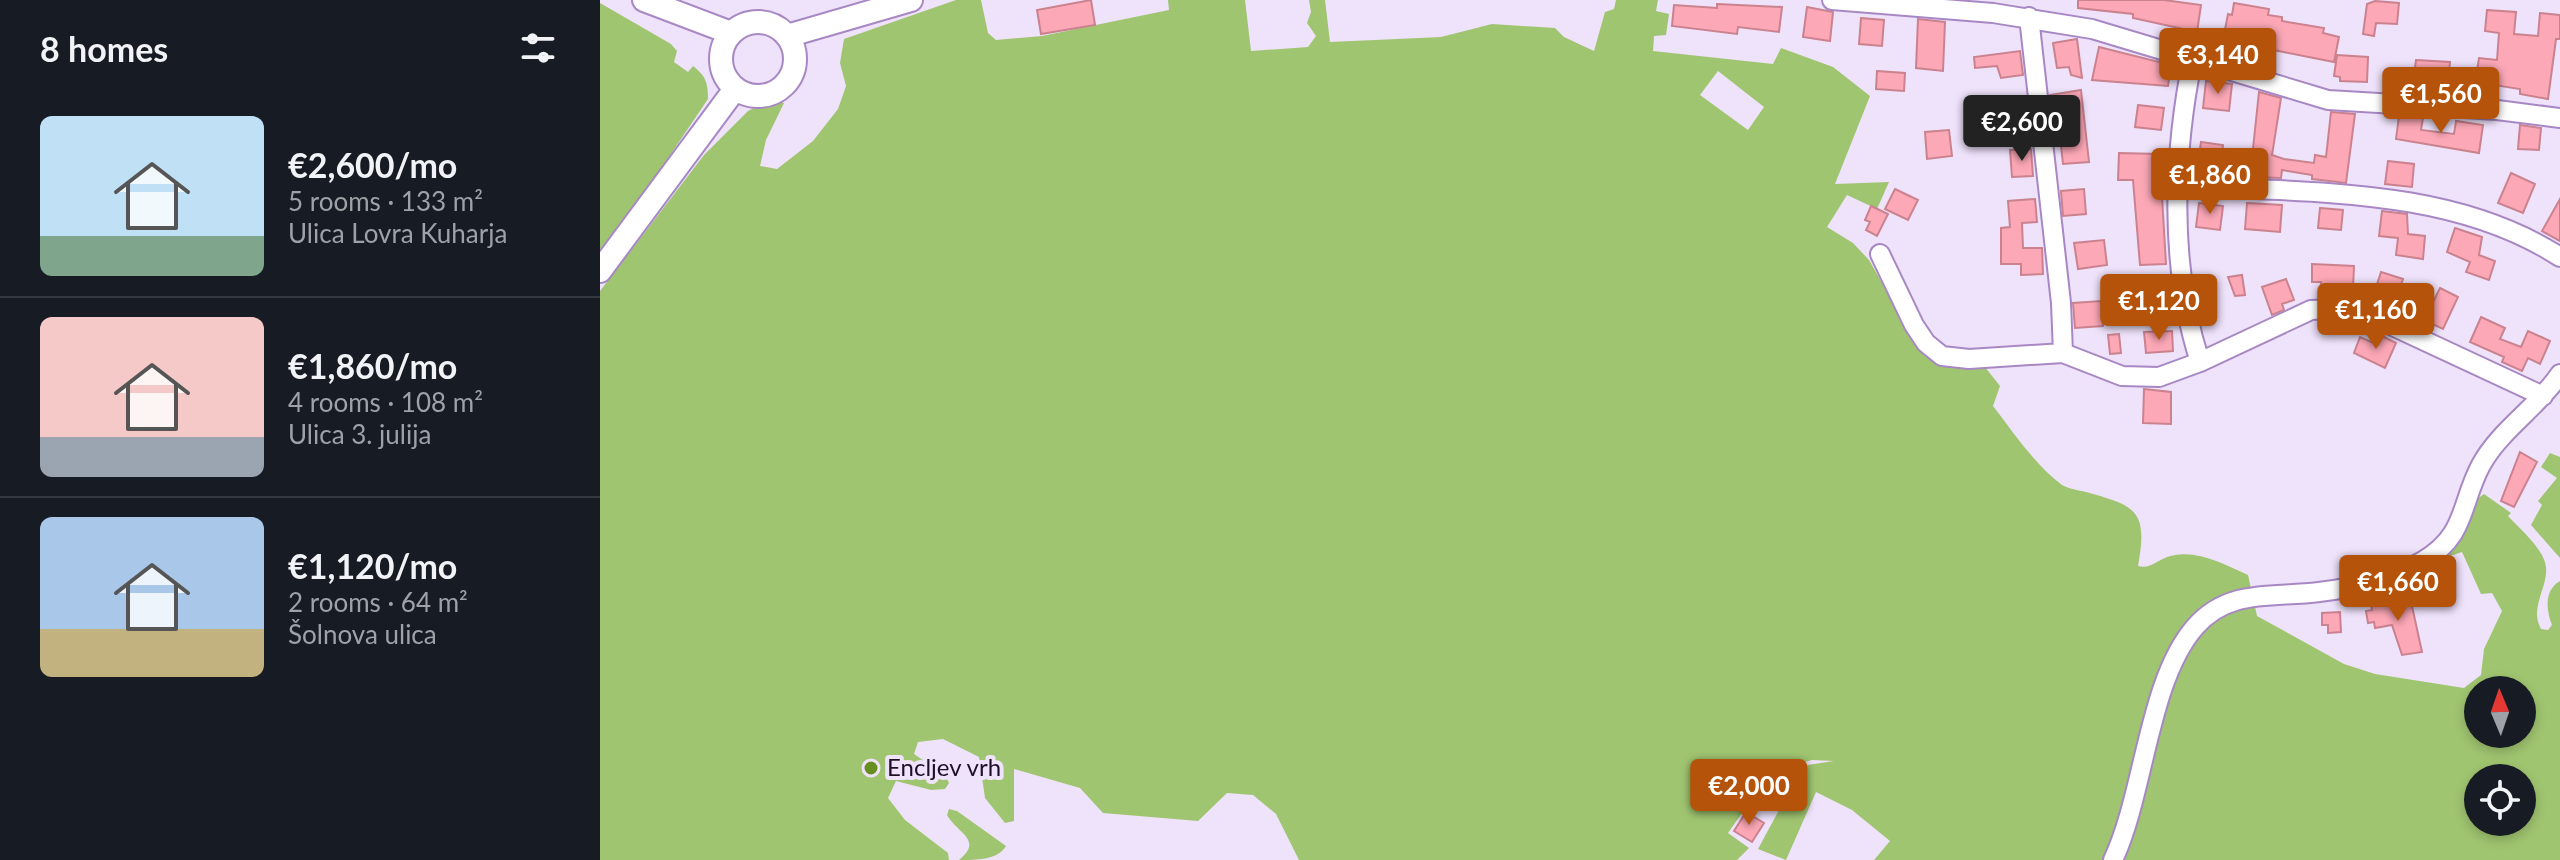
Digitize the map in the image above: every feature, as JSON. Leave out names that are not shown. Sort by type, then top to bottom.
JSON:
[{"type":"main road","points":[[644,0],[731,33]]},
{"type":"main road","points":[[787,36],[911,0]]},
{"type":"main road","points":[[760,22],[777,26],[787,36],[795,49],[795,62],[785,86],[760,97],[735,89],[723,72],[721,51],[731,33],[760,22]]},
{"type":"main road","points":[[600,271],[735,89]]},
{"type":"street","points":[[1832,0],[2029,17],[2092,29],[2328,100],[2497,110],[2560,118]]},
{"type":"street","points":[[2029,17],[2061,303],[2063,353]]},
{"type":"street","points":[[2193,57],[2178,185],[2182,270],[2192,339],[2200,362]]},
{"type":"street","points":[[2178,185],[2397,200],[2439,208],[2514,232],[2560,257]]},
{"type":"street","points":[[1880,254],[1914,325],[1926,343],[1942,356],[1969,359],[2063,353],[2109,372],[2159,377],[2200,362],[2311,310],[2354,308],[2543,396]]},
{"type":"street","points":[[2113,860],[2132,810],[2156,710],[2194,628],[2219,606],[2244,596],[2320,592],[2353,586],[2423,561],[2457,530],[2481,464],[2560,374]]},
{"type":"green space","points":[[956,0],[981,0],[988,33],[996,40],[1042,36],[1169,10],[1168,0],[1245,0],[1251,51],[1308,47],[1316,36],[1307,23],[1311,12],[1309,0],[1325,0],[1330,42],[1441,37],[1492,24],[1555,28],[1564,37],[1594,51],[1605,12],[1614,9],[1616,0],[1658,0],[1656,11],[1669,14],[1666,35],[1654,36],[1653,51],[1773,64],[1781,48],[1833,67],[1870,96],[1835,184],[1889,182],[1877,209],[1847,195],[1827,227],[1853,243],[1869,260],[1913,337],[1981,362],[2000,386],[1993,406],[2042,468],[2065,486],[2117,502],[2135,514],[2141,533],[2138,566],[2150,566],[2167,557],[2188,554],[2219,562],[2248,575],[2257,616],[2344,664],[2375,674],[2464,688],[2464,748],[2536,748],[2536,676],[2480,676],[2484,649],[2502,611],[2492,593],[2481,594],[2462,552],[2450,556],[2447,549],[2474,501],[2484,494],[2511,513],[2508,516],[2541,553],[2546,567],[2537,613],[2541,629],[2548,630],[2552,625],[2548,613],[2549,595],[2560,581],[2560,860],[1874,860],[1890,841],[1852,810],[1816,792],[1786,860],[1758,849],[1785,799],[1795,772],[1801,766],[1834,761],[1812,760],[1791,766],[1777,789],[1763,783],[1728,833],[1749,848],[1737,860],[1299,860],[1276,814],[1253,795],[1227,793],[1198,821],[1103,813],[1080,788],[1014,769],[1014,821],[1005,823],[985,798],[979,757],[943,739],[918,742],[914,754],[945,775],[949,783],[945,789],[931,790],[896,781],[888,798],[905,820],[948,853],[949,860],[600,860],[600,291],[704,155],[748,111],[774,98],[784,103],[766,140],[760,166],[777,169],[813,141],[838,109],[846,86],[840,63],[844,39]],"holes":[[[1718,71],[1764,107],[1748,130],[1700,95]]]},
{"type":"green space","points":[[600,3],[671,44],[677,51],[674,62],[688,72],[693,66],[703,77],[708,99],[635,207],[600,252]]},
{"type":"green space","points":[[2550,453],[2560,457],[2560,558],[2531,525],[2542,505],[2538,501],[2557,478],[2541,467]]},
{"type":"green space","points":[[949,809],[957,811],[1006,846],[992,857],[959,860],[966,853],[969,842],[947,815]]},
{"type":"building","points":[[1091,0],[1095,25],[1041,34],[1037,10]]},
{"type":"building","points":[[2078,0],[2164,0],[2201,5],[2197,32],[2133,18],[2133,14],[2078,8]]},
{"type":"building","points":[[2375,1],[2399,3],[2397,24],[2376,23],[2374,36],[2363,34],[2367,4]]},
{"type":"building","points":[[2234,3],[2269,9],[2268,15],[2282,17],[2282,21],[2324,28],[2323,33],[2339,37],[2334,62],[2223,40],[2228,14],[2232,15]]},
{"type":"building","points":[[1717,4],[1782,7],[1779,32],[1738,27],[1737,34],[1672,26],[1674,5],[1717,8]]},
{"type":"building","points":[[1807,7],[1833,12],[1830,41],[1803,37]]},
{"type":"building","points":[[2487,10],[2516,12],[2514,34],[2538,36],[2540,13],[2560,15],[2560,39],[2556,39],[2548,99],[2520,94],[2520,89],[2475,82],[2479,58],[2497,60],[2499,33],[2485,31]]},
{"type":"building","points":[[1861,18],[1884,20],[1882,46],[1859,44]]},
{"type":"building","points":[[1918,19],[1945,22],[1943,71],[1916,68]]},
{"type":"building","points":[[2077,39],[2082,78],[2071,75],[2069,67],[2057,68],[2053,43]]},
{"type":"building","points":[[2099,47],[2171,65],[2168,86],[2092,80]]},
{"type":"building","points":[[2020,51],[2023,75],[2001,78],[1997,66],[1975,68],[1974,57]]},
{"type":"building","points":[[2337,55],[2368,57],[2367,82],[2340,81],[2340,77],[2334,76]]},
{"type":"building","points":[[2416,60],[2450,62],[2447,89],[2413,82]]},
{"type":"building","points":[[1877,71],[1905,73],[1904,91],[1876,89]]},
{"type":"building","points":[[2206,81],[2232,84],[2229,111],[2203,108]]},
{"type":"building","points":[[2081,90],[2089,162],[2063,164],[2058,118],[2053,119],[2050,95]]},
{"type":"building","points":[[2259,92],[2281,98],[2272,155],[2284,159],[2314,163],[2315,155],[2326,157],[2331,112],[2355,114],[2346,183],[2312,179],[2312,175],[2282,170],[2281,178],[2250,177]]},
{"type":"building","points":[[2026,99],[2029,125],[2000,128],[1997,102]]},
{"type":"building","points":[[2138,105],[2164,108],[2161,130],[2135,127]]},
{"type":"building","points":[[2399,116],[2423,118],[2421,130],[2454,134],[2456,121],[2483,125],[2479,153],[2396,139]]},
{"type":"building","points":[[2520,125],[2541,128],[2539,150],[2518,149]]},
{"type":"building","points":[[1949,130],[1952,156],[1927,159],[1925,132]]},
{"type":"building","points":[[2201,142],[2223,145],[2220,167],[2198,163]]},
{"type":"building","points":[[2031,149],[2033,176],[2012,177],[2010,150]]},
{"type":"building","points":[[2119,153],[2159,154],[2159,197],[2162,197],[2166,264],[2140,265],[2133,180],[2118,180]]},
{"type":"building","points":[[2388,161],[2414,164],[2412,187],[2385,184]]},
{"type":"building","points":[[2511,173],[2535,184],[2523,213],[2498,203]]},
{"type":"building","points":[[1895,189],[1918,200],[1908,220],[1885,209]]},
{"type":"building","points":[[2084,189],[2086,214],[2063,216],[2061,191]]},
{"type":"building","points":[[2035,199],[2037,222],[2022,223],[2023,248],[2042,248],[2043,274],[2021,275],[2021,264],[2001,264],[2001,228],[2010,227],[2008,201]]},
{"type":"building","points":[[2560,199],[2560,241],[2542,231]]},
{"type":"building","points":[[2199,203],[2223,206],[2220,230],[2196,227]]},
{"type":"building","points":[[2247,203],[2282,205],[2280,232],[2245,229]]},
{"type":"building","points":[[1871,206],[1888,214],[1877,236],[1866,230],[1870,222],[1865,220]]},
{"type":"building","points":[[2320,208],[2343,210],[2341,230],[2318,228]]},
{"type":"building","points":[[2382,211],[2407,214],[2408,234],[2425,236],[2423,259],[2396,255],[2398,238],[2379,236]]},
{"type":"building","points":[[2455,228],[2482,237],[2479,255],[2495,261],[2489,280],[2466,272],[2470,262],[2447,252]]},
{"type":"building","points":[[2104,240],[2107,265],[2078,269],[2074,243]]},
{"type":"building","points":[[2312,264],[2354,266],[2353,289],[2321,288],[2321,282],[2312,282]]},
{"type":"building","points":[[2381,272],[2403,279],[2394,307],[2372,300]]},
{"type":"building","points":[[2242,275],[2245,295],[2235,296],[2228,277]]},
{"type":"building","points":[[2286,279],[2294,300],[2282,304],[2284,310],[2272,315],[2262,287]]},
{"type":"building","points":[[2168,286],[2169,309],[2142,310],[2141,287]]},
{"type":"building","points":[[2440,288],[2458,297],[2443,329],[2424,320]]},
{"type":"building","points":[[2101,301],[2103,326],[2075,328],[2073,303]]},
{"type":"building","points":[[2481,317],[2505,328],[2500,339],[2521,347],[2528,331],[2550,341],[2540,364],[2528,358],[2522,371],[2502,362],[2504,357],[2470,342]]},
{"type":"building","points":[[2172,331],[2173,351],[2146,353],[2144,332]]},
{"type":"building","points":[[2119,334],[2121,353],[2110,354],[2108,335]]},
{"type":"building","points":[[2382,336],[2396,343],[2385,368],[2354,353],[2360,337],[2378,345]]},
{"type":"building","points":[[2144,389],[2171,392],[2171,424],[2143,423]]},
{"type":"building","points":[[2520,452],[2537,462],[2514,507],[2501,501]]},
{"type":"building","points":[[2439,564],[2448,591],[2418,601],[2411,580]]},
{"type":"building","points":[[2410,597],[2422,652],[2402,655],[2392,625],[2375,628],[2374,622],[2368,623],[2366,611],[2372,610],[2371,604]]},
{"type":"building","points":[[2340,612],[2341,632],[2328,633],[2328,625],[2322,625],[2322,613]]},
{"type":"building","points":[[1746,812],[1764,823],[1752,842],[1734,831]]},
{"type":"place","name":"Encljev vrh","points":[[871,768]]}]
